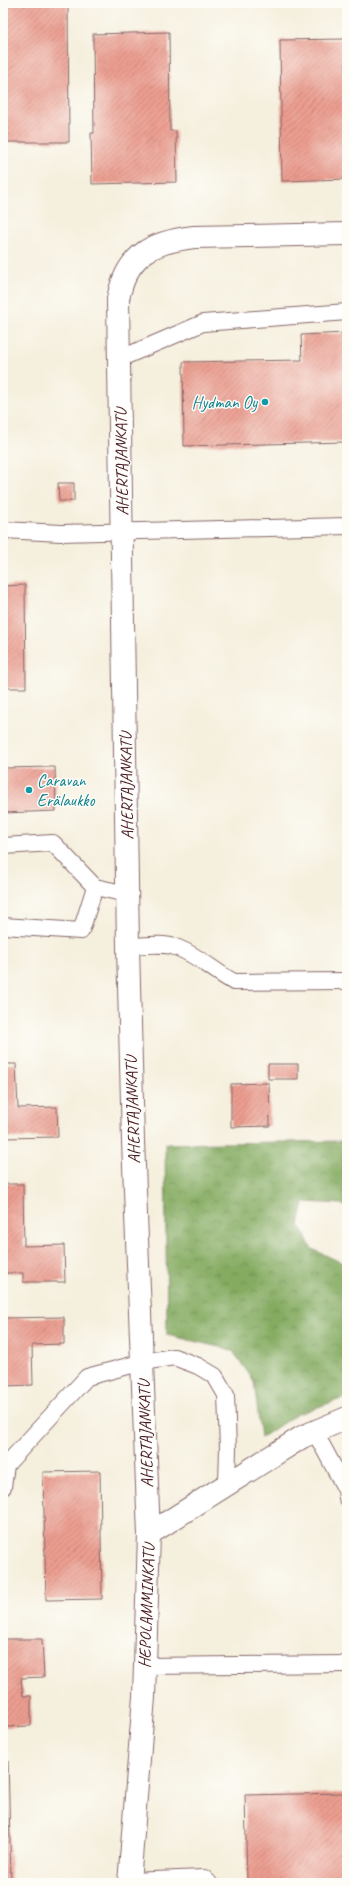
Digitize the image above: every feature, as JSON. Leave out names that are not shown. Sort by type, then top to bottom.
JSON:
[{"type":"street","name":"AHERTAJANKATU","points":[[149,1534],[133,1142],[128,946],[118,299],[121,283],[129,268],[140,256],[154,246],[171,240],[194,237],[347,234]]},
{"type":"street","name":"HEPOLAMMINKATU","points":[[129,1882],[145,1666],[149,1534],[302,1437],[347,1418]]},
{"type":"lane","points":[[119,359],[203,323],[347,312]]},
{"type":"lane","points":[[3,530],[61,533],[347,526]]},
{"type":"lane","points":[[3,846],[53,843],[95,887],[127,894]]},
{"type":"lane","points":[[3,926],[81,931],[95,887]]},
{"type":"lane","points":[[128,946],[153,945],[176,947],[197,957],[220,974],[234,982],[347,981]]},
{"type":"lane","points":[[3,1487],[6,1465],[86,1377],[143,1362],[174,1357],[198,1366],[215,1376],[226,1395],[228,1448],[227,1484]]},
{"type":"lane","points":[[315,1432],[346,1490],[347,1498]]},
{"type":"lane","points":[[145,1666],[347,1664]]},
{"type":"lane","points":[[129,1882],[204,1878],[209,1883]]},
{"type":"green space","points":[[347,1141],[347,1207],[341,1204],[304,1202],[299,1225],[312,1249],[347,1265],[347,1397],[295,1415],[261,1438],[254,1381],[232,1350],[167,1335],[165,1144]]},
{"type":"building","points":[[3,3],[68,3],[69,142],[3,142]]},
{"type":"building","points":[[169,32],[170,131],[176,131],[177,182],[92,184],[91,133],[94,133],[93,34]]},
{"type":"building","points":[[346,39],[347,179],[282,181],[280,40]]},
{"type":"building","name":"Hydman Oy","points":[[347,333],[347,442],[184,446],[183,362],[302,360],[301,335]]},
{"type":"building","points":[[58,483],[74,483],[74,501],[59,501]]},
{"type":"building","points":[[25,585],[26,688],[3,688],[3,586]]},
{"type":"building","name":"Caravan Erälaukko","points":[[55,767],[56,811],[3,813],[3,768]]},
{"type":"building","points":[[3,1064],[16,1064],[18,1108],[57,1107],[58,1137],[3,1138]]},
{"type":"building","points":[[268,1064],[298,1064],[298,1079],[268,1079]]},
{"type":"building","points":[[269,1083],[270,1126],[231,1127],[231,1084]]},
{"type":"building","points":[[3,1184],[23,1184],[24,1246],[64,1245],[65,1282],[23,1282],[23,1273],[3,1273]]},
{"type":"building","points":[[64,1317],[64,1344],[32,1345],[33,1385],[3,1386],[3,1318]]},
{"type":"building","points":[[100,1471],[102,1599],[46,1600],[43,1472]]},
{"type":"building","points":[[3,1639],[42,1639],[44,1677],[21,1678],[23,1696],[31,1696],[31,1726],[3,1727]]},
{"type":"building","points":[[3,1760],[8,1760],[11,1881],[3,1881]]},
{"type":"building","points":[[347,1793],[347,1883],[247,1883],[245,1795]]},
{"type":"place","name":"Hydman Oy","points":[[265,402]]},
{"type":"place","name":"Caravan Erälaukko","points":[[29,790]]}]
